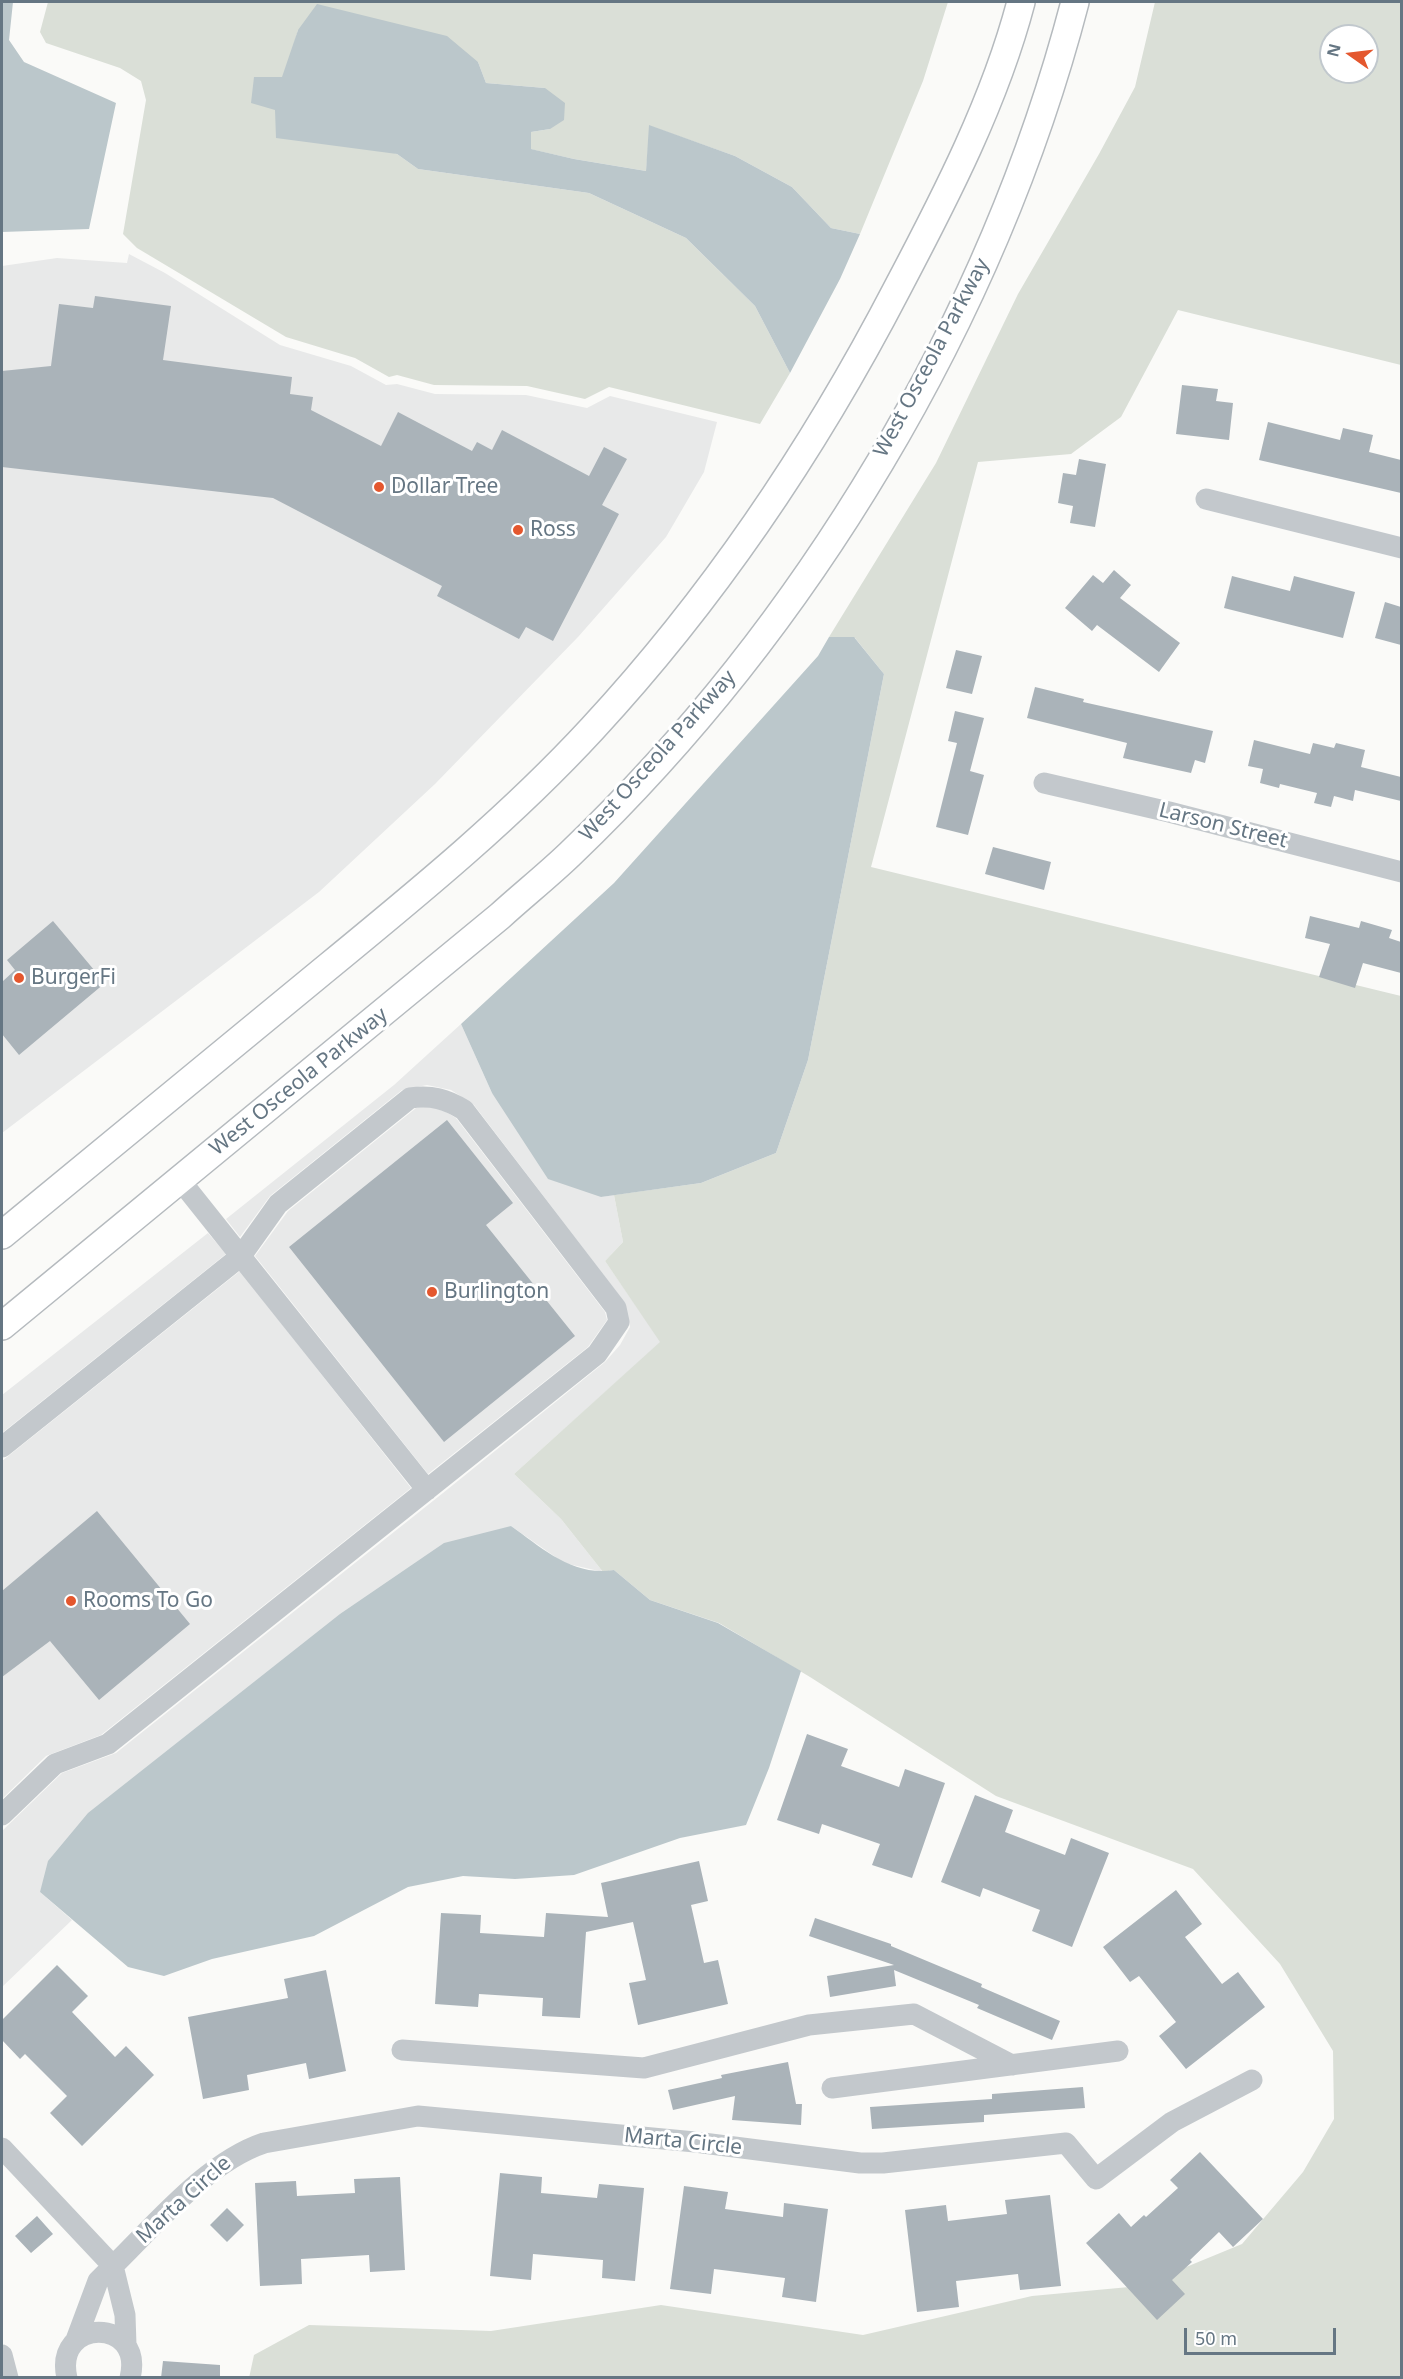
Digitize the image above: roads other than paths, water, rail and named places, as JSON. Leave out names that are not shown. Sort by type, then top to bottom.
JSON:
[{"type":"main road","points":[[2,1235],[444,872],[524,798],[646,669],[710,590],[764,515],[873,335],[965,150],[997,77],[1021,2]]},
{"type":"main road","name":"West Osceola Parkway","points":[[2,1326],[490,924],[570,854],[678,738],[721,688],[836,534],[942,347],[983,262],[1023,168],[1060,60],[1075,2]]},
{"type":"street","points":[[1206,499],[1401,548]]},
{"type":"street","name":"Larson Street","points":[[1044,783],[1169,812],[1401,872]]},
{"type":"street","points":[[2,1447],[241,1256],[278,1204],[410,1098],[429,1095],[448,1100],[464,1110],[615,1308],[619,1322],[597,1354],[427,1490],[108,1744],[55,1764],[2,1815]]},
{"type":"street","points":[[180,1180],[427,1490]]},
{"type":"street","points":[[402,2050],[644,2068],[809,2025],[914,2014],[1012,2065]]},
{"type":"street","points":[[832,2088],[1118,2051]]},
{"type":"street","name":"Marta Circle","points":[[113,2266],[215,2167],[240,2151],[264,2143],[418,2116],[694,2142],[883,2163],[1066,2143],[1096,2179],[1172,2122],[1252,2080]]},
{"type":"street","points":[[2,2148],[113,2266],[125,2316],[126,2345],[132,2361],[130,2378]]},
{"type":"street","points":[[67,2378],[66,2358],[76,2340],[98,2281],[113,2266]]},
{"type":"street","points":[[76,2340],[97,2331],[108,2332],[126,2345]]},
{"type":"street","points":[[2,2355],[8,2378]]},
{"type":"place","name":"Dollar Tree","points":[[379,487]]},
{"type":"place","name":"Ross","points":[[518,530]]},
{"type":"place","name":"BurgerFi","points":[[19,978]]},
{"type":"place","name":"Burlington","points":[[432,1292]]},
{"type":"place","name":"Rooms To Go","points":[[71,1601]]}]
